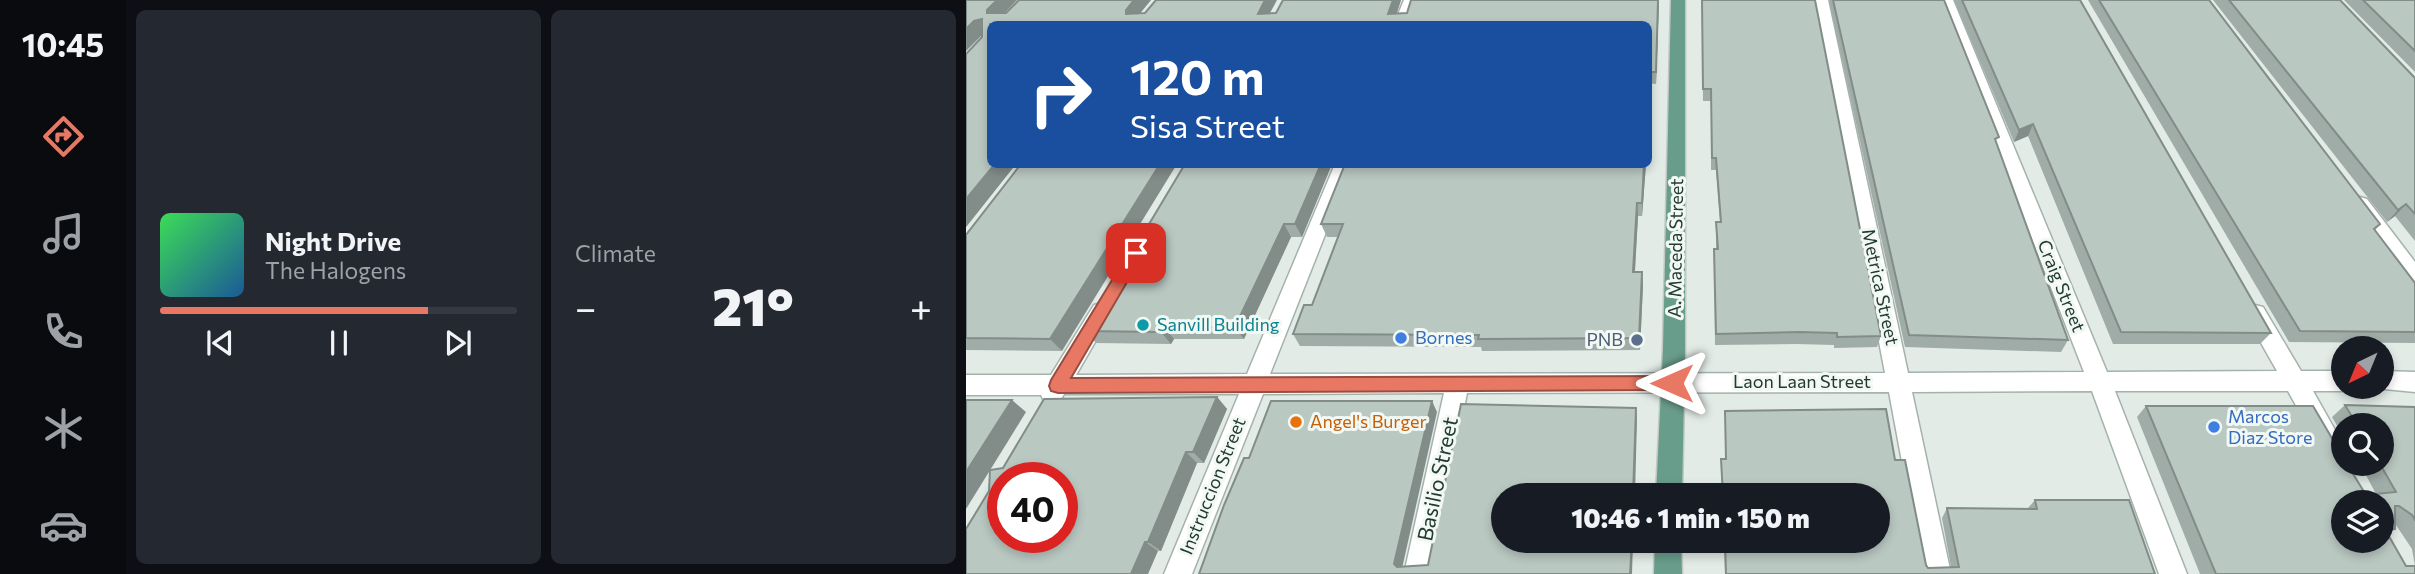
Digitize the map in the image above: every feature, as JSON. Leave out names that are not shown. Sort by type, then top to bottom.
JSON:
[{"type":"main road","name":"A. Maceda Street","points":[[1669,483],[1678,0]]},
{"type":"main road","points":[[1668,553],[1668,574]]},
{"type":"street","points":[[1402,21],[1411,0]]},
{"type":"street","name":"Metrica Street","points":[[1821,0],[1937,574]]},
{"type":"street","name":"Craig Street","points":[[1946,0],[2099,380],[2173,574]]},
{"type":"street","name":"Instruccion Street","points":[[1178,574],[1342,168]]},
{"type":"street","points":[[2347,188],[2415,276]]},
{"type":"street","points":[[1044,409],[1113,292]]},
{"type":"street","points":[[2247,297],[2331,444]]},
{"type":"street","name":"Laon Laan Street","points":[[966,385],[2331,381]]},
{"type":"street","points":[[2394,381],[2415,382]]},
{"type":"street","name":"Basilio Street","points":[[1418,574],[1457,385]]},
{"type":"building","points":[[966,0],[997,0],[987,13],[1006,13],[1019,0],[1134,0],[1126,14],[1145,13],[1156,0],[1265,0],[1258,14],[1276,13],[1283,0],[1393,0],[1388,14],[1407,13],[1411,0],[1658,0],[1656,72],[1652,72],[1652,21],[987,21],[987,168],[992,168],[966,199],[966,54],[982,37],[982,19],[974,21],[966,29]]},
{"type":"building","points":[[1702,0],[1815,0],[1881,336],[1837,337],[1837,333],[1799,332],[1716,334],[1714,249],[1718,249],[1716,222],[1721,222],[1716,158],[1712,158],[1711,89],[1703,89]]},
{"type":"building","points":[[1833,0],[1944,0],[1999,137],[1995,139],[2068,340],[1909,335]]},
{"type":"building","points":[[1962,0],[2080,0],[2271,333],[2121,332],[2033,124],[2019,130]]},
{"type":"building","points":[[2099,0],[2209,0],[2380,224],[2374,229],[2415,283],[2415,332],[2300,331]]},
{"type":"building","points":[[2229,0],[2340,0],[2415,78],[2415,214],[2406,204],[2398,210]]},
{"type":"building","points":[[2363,0],[2415,0],[2415,51]]},
{"type":"building","points":[[1018,168],[1157,168],[1050,339],[966,338],[966,235]]},
{"type":"building","points":[[1183,168],[1319,168],[1295,224],[1284,224],[1235,327],[1164,327],[1161,332],[1085,331]]},
{"type":"building","points":[[1343,168],[1644,168],[1642,203],[1637,203],[1633,272],[1642,272],[1639,338],[1478,339],[1479,335],[1293,334],[1304,305],[1312,305],[1343,224],[1321,224]]},
{"type":"building","points":[[1217,397],[1193,452],[1186,452],[1148,542],[1145,542],[1131,574],[966,574],[966,529],[987,494],[987,553],[1078,553],[1078,462],[1007,462],[1044,399]]},
{"type":"building","points":[[966,400],[1012,400],[966,472]]},
{"type":"building","points":[[1271,401],[1432,401],[1394,564],[1397,567],[1428,565],[1461,404],[1636,408],[1633,483],[1491,483],[1491,553],[1631,553],[1630,574],[1199,574],[1244,458],[1249,458]]},
{"type":"building","points":[[2345,405],[2415,407],[2415,520],[2412,515],[2395,506],[2394,529],[2394,492],[2387,476],[2394,476],[2394,413],[2350,413]]},
{"type":"building","points":[[2146,406],[2313,406],[2331,437],[2331,476],[2354,476],[2363,490],[2331,490],[2331,553],[2394,553],[2394,545],[2406,566],[2415,566],[2415,574],[2216,574]]},
{"type":"building","points":[[1886,409],[1895,460],[1905,460],[1928,568],[1959,567],[1947,508],[2037,509],[2035,500],[2129,500],[2155,574],[1726,574],[1725,553],[1890,553],[1890,483],[1722,483],[1721,459],[1726,459],[1725,411]]},
{"type":"place","name":"Sanvill Building","points":[[1143,325]]},
{"type":"place","name":"Bornes","points":[[1401,338]]},
{"type":"place","name":"PNB","points":[[1637,340]]},
{"type":"place","name":"Angel's Burger","points":[[1296,422]]},
{"type":"place","name":"Marcos Diaz Store","points":[[2214,427]]},
{"type":"route","points":[[1136,253],[1058,386],[1672,383]]}]
